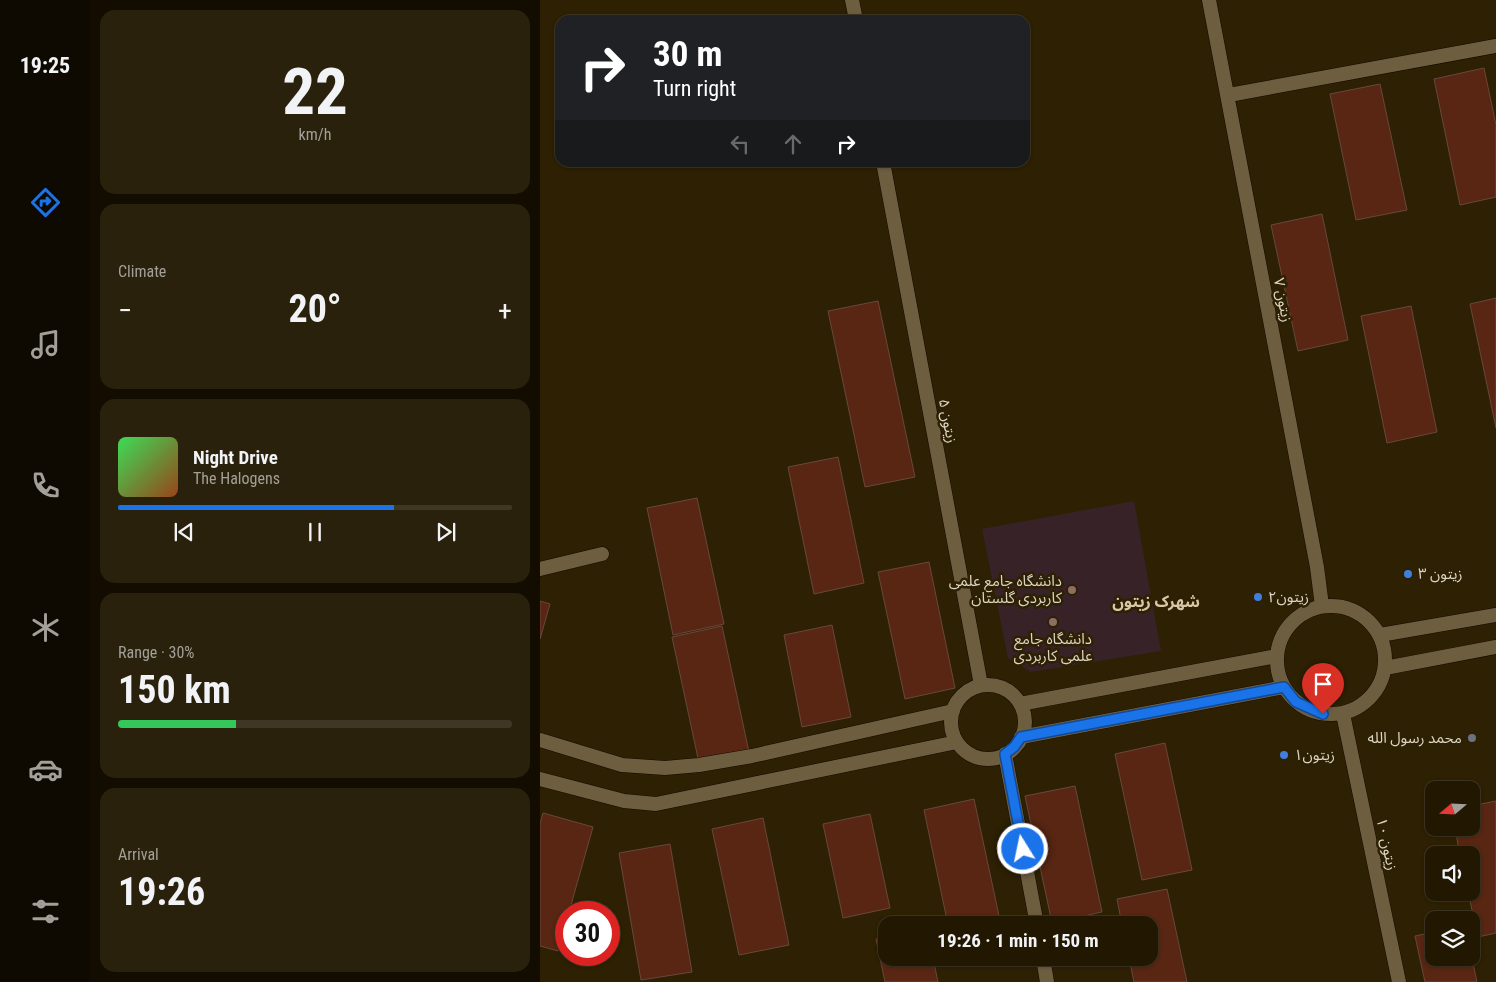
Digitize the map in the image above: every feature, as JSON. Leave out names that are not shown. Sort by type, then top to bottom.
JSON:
[{"type":"street","points":[[852,0],[855,15]]},
{"type":"street","name":"زیتون ۷","points":[[1209,0],[1317,567],[1322,606]]},
{"type":"street","points":[[1228,95],[1496,46]]},
{"type":"street","name":"زیتون ۵","points":[[884,167],[981,685]]},
{"type":"street","points":[[540,569],[602,554]]},
{"type":"street","points":[[1322,606],[1336,606],[1356,612],[1372,624],[1380,635],[1385,651],[1383,677],[1374,694],[1360,707],[1343,714],[1323,714],[1304,708],[1296,702],[1284,687],[1278,672],[1277,656],[1279,646],[1287,628],[1303,614],[1322,606]]},
{"type":"street","points":[[1380,635],[1496,615]]},
{"type":"street","points":[[1385,668],[1496,647]]},
{"type":"street","points":[[1020,704],[1277,656]]},
{"type":"street","points":[[981,685],[990,685],[1007,690],[1020,704],[1024,714],[1024,726],[1021,737],[1014,747],[1005,754],[988,758],[979,757],[970,754],[957,742],[952,732],[953,710],[964,694],[981,685]]},
{"type":"street","points":[[1021,737],[1284,687]]},
{"type":"street","points":[[540,740],[622,765],[665,768],[699,765],[752,756],[953,710]]},
{"type":"street","name":"زیتون ۱۰","points":[[1343,714],[1399,982]]},
{"type":"street","points":[[540,778],[624,801],[656,804],[957,742]]},
{"type":"street","points":[[1005,754],[1035,916]]},
{"type":"street","points":[[1044,966],[1047,982]]},
{"type":"shaded area","name":"دانشگاه جامع علمی کاربردی گلستان","points":[[1134,501],[1161,651],[1031,672],[1008,658],[982,529]]},
{"type":"building","points":[[1484,68],[1496,125],[1496,197],[1460,205],[1434,79]]},
{"type":"building","points":[[1380,84],[1407,210],[1356,220],[1330,94]]},
{"type":"building","points":[[1322,214],[1348,340],[1298,351],[1271,225]]},
{"type":"building","points":[[1496,298],[1496,428],[1470,304]]},
{"type":"building","points":[[878,301],[915,477],[865,487],[828,311]]},
{"type":"building","points":[[1411,306],[1437,432],[1387,443],[1361,316]]},
{"type":"building","points":[[838,457],[864,583],[814,594],[788,467]]},
{"type":"building","points":[[697,498],[724,624],[673,635],[647,508]]},
{"type":"building","points":[[929,562],[955,688],[905,699],[878,572]]},
{"type":"building","points":[[540,601],[550,604],[540,639]]},
{"type":"building","points":[[832,625],[851,717],[802,727],[784,635]]},
{"type":"building","points":[[722,626],[749,752],[699,763],[672,637]]},
{"type":"building","points":[[1165,743],[1192,870],[1142,880],[1115,754]]},
{"type":"building","points":[[1075,786],[1102,912],[1084,916],[1051,916],[1025,796]]},
{"type":"building","points":[[974,799],[999,916],[946,916],[924,810]]},
{"type":"building","points":[[1496,801],[1496,933],[1480,937],[1480,911],[1472,911],[1470,901],[1480,901],[1480,846],[1458,846],[1456,836],[1480,836],[1480,804]]},
{"type":"building","points":[[543,813],[593,827],[572,901],[555,901],[555,950],[540,946],[540,824]]},
{"type":"building","points":[[870,814],[890,908],[843,918],[823,824]]},
{"type":"building","points":[[763,818],[789,945],[739,955],[712,829]]},
{"type":"building","points":[[670,844],[692,972],[641,980],[619,853]]},
{"type":"building","points":[[1167,889],[1187,982],[1134,982],[1131,966],[1158,966],[1158,916],[1120,916],[1117,899]]},
{"type":"building","points":[[1425,934],[1425,966],[1474,966],[1477,982],[1425,982],[1415,936]]},
{"type":"building","points":[[882,966],[935,966],[938,982],[885,982]]},
{"type":"place","name":"زیتون ۳","points":[[1408,574]]},
{"type":"place","name":"دانشگاه جامع علمی کاربردی گلستان","points":[[1072,590]]},
{"type":"place","name":"زیتون۲","points":[[1258,597]]},
{"type":"place","name":"دانشگاه جامع علمی کاربردی","points":[[1053,622]]},
{"type":"place","name":"محمد رسول الله","points":[[1472,738]]},
{"type":"place","name":"زیتون۱","points":[[1284,755]]},
{"type":"district","name":"شهرک زیتون","points":[[1156,601]]},
{"type":"route","points":[[1023,849],[1005,754],[1014,747],[1021,737],[1284,687],[1296,702],[1304,708],[1323,714]]}]
